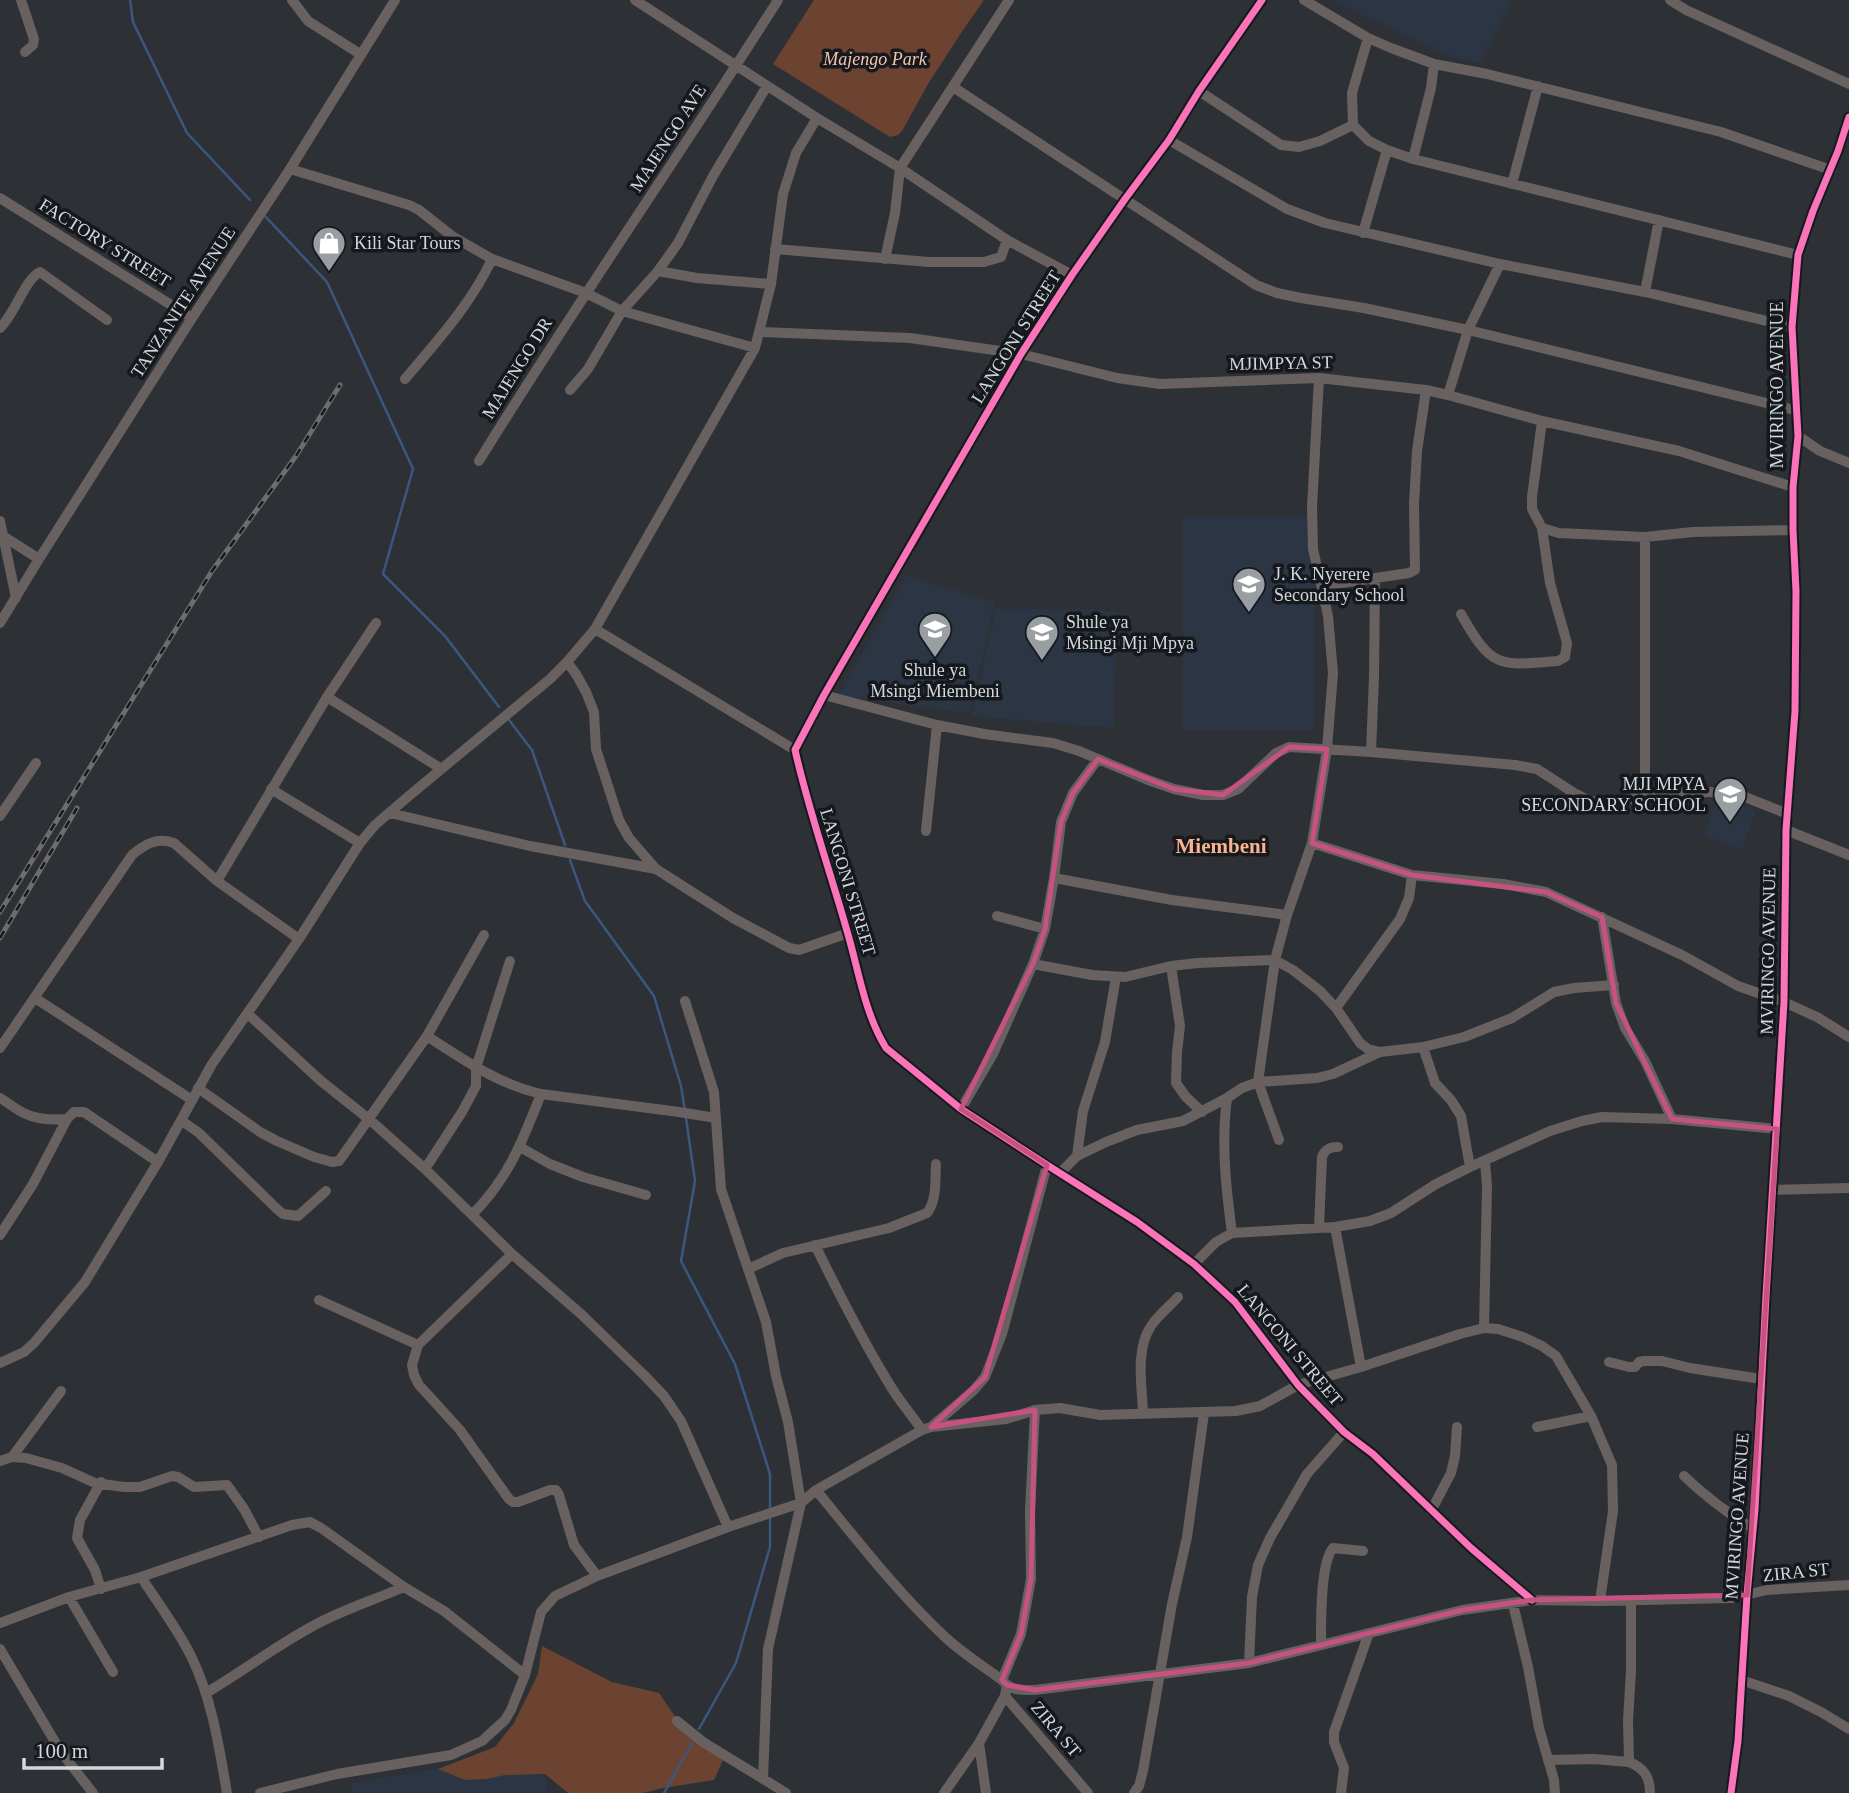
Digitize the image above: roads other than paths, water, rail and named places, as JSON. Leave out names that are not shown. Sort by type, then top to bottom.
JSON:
[{"type":"street","points":[[21,0],[34,39],[33,45],[25,52]]},
{"type":"street","points":[[292,0],[308,21],[360,54]]},
{"type":"street","name":"TANZANITE AVENUE","points":[[0,623],[38,559],[290,169],[395,0]]},
{"type":"street","points":[[635,0],[817,118],[900,168],[1007,240],[1072,275]]},
{"type":"street","name":"MAJENGO AVE","points":[[586,293],[778,0]]},
{"type":"street","points":[[885,259],[895,212],[900,168],[1009,0]]},
{"type":"street","name":"LANGONI STREET","points":[[1262,0],[1169,139],[1072,275],[1021,354],[824,695],[796,750],[813,820],[848,933],[869,1014],[886,1048],[961,1109],[1137,1222],[1194,1264],[1235,1302],[1298,1385],[1344,1432],[1373,1454],[1471,1548],[1532,1600]]},
{"type":"street","points":[[1304,0],[1368,38],[1434,64],[1538,86],[1721,132],[1831,170]]},
{"type":"street","points":[[1670,0],[1686,10],[1849,84]]},
{"type":"street","points":[[1368,38],[1352,93],[1353,125],[1369,141],[1413,159],[1798,255]]},
{"type":"street","points":[[1413,159],[1431,88],[1434,64]]},
{"type":"street","points":[[570,390],[588,369],[622,311],[658,271],[678,243],[713,176],[767,86]]},
{"type":"street","points":[[1512,184],[1538,86]]},
{"type":"street","points":[[953,87],[1256,285],[1277,293],[1468,330],[1795,410]]},
{"type":"street","points":[[1199,91],[1281,145],[1299,147],[1320,141],[1353,125]]},
{"type":"street","name":"MVIRINGO AVENUE","points":[[1732,1790],[1755,1509],[1784,1002],[1786,830],[1795,711],[1793,487],[1797,436],[1792,327],[1798,255],[1849,117]]},
{"type":"street","points":[[0,1363],[24,1352],[85,1282],[182,1121],[212,1064],[299,939],[360,843],[375,825],[440,768],[528,698],[567,662],[595,629],[755,348],[771,284],[782,194],[796,153],[817,118]]},
{"type":"street","points":[[1169,139],[1287,209],[1325,223],[1500,264],[1645,292],[1792,327]]},
{"type":"street","points":[[1363,233],[1387,150]]},
{"type":"street","points":[[290,169],[409,205],[452,236],[492,259],[586,293],[622,311],[755,348]]},
{"type":"street","name":"FACTORY STREET","points":[[0,198],[192,318]]},
{"type":"street","points":[[1645,292],[1659,220]]},
{"type":"street","points":[[775,249],[929,262],[984,262],[1001,257],[1007,240]]},
{"type":"street","points":[[405,379],[459,313],[492,259]]},
{"type":"street","points":[[1448,395],[1468,330],[1500,264]]},
{"type":"street","points":[[658,271],[697,278],[771,284]]},
{"type":"street","points":[[0,328],[14,311],[33,277],[40,272],[107,320]]},
{"type":"street","name":"MAJENGO DR","points":[[479,461],[586,293]]},
{"type":"street","name":"MJIMPYA ST","points":[[760,332],[889,336],[1021,354],[1117,378],[1160,384],[1320,378],[1426,390],[1542,421],[1679,451],[1793,487]]},
{"type":"street","points":[[1279,1140],[1258,1082],[1275,960],[1287,915],[1312,843],[1327,749],[1333,673],[1328,616],[1313,549],[1312,507],[1320,378]]},
{"type":"street","points":[[1322,586],[1415,570],[1414,504],[1417,451],[1426,390]]},
{"type":"street","points":[[1461,614],[1473,635],[1492,657],[1504,663],[1559,661],[1565,657],[1567,643],[1549,583],[1542,528],[1532,509],[1542,421]]},
{"type":"street","points":[[1797,436],[1820,451],[1849,463]]},
{"type":"street","points":[[0,521],[16,598]]},
{"type":"street","points":[[1542,528],[1559,533],[1645,537],[1693,532],[1793,530]]},
{"type":"street","points":[[3,537],[38,559]]},
{"type":"street","points":[[1645,537],[1646,796]]},
{"type":"street","points":[[1371,752],[1375,578]]},
{"type":"street","points":[[217,881],[327,697],[376,623]]},
{"type":"street","points":[[595,629],[796,750]]},
{"type":"street","points":[[567,662],[586,692],[594,712],[596,749],[619,820],[629,838],[656,869],[744,924],[789,948],[799,950],[848,933]]},
{"type":"street","points":[[824,695],[937,725],[1053,743],[1148,780],[1203,795],[1223,795],[1238,789],[1276,753],[1289,747],[1515,765],[1537,769],[1590,801],[1610,803],[1646,796],[1725,793],[1745,797],[1788,814]]},
{"type":"street","points":[[327,697],[440,768]]},
{"type":"street","points":[[926,831],[937,725]]},
{"type":"street","points":[[961,1109],[993,1054],[1033,964],[1045,929],[1061,822],[1073,793],[1098,759]]},
{"type":"street","points":[[0,816],[36,763]]},
{"type":"street","points":[[271,789],[360,843]]},
{"type":"street","points":[[390,813],[530,846],[656,869]]},
{"type":"street","points":[[1786,830],[1849,855]]},
{"type":"street","points":[[0,1048],[132,855],[143,845],[157,840],[174,843],[217,881],[299,939]]},
{"type":"street","points":[[1312,843],[1412,875],[1527,887],[1546,892],[1682,956],[1738,986],[1817,1017],[1849,1037]]},
{"type":"street","points":[[1336,1009],[1400,919],[1409,898],[1412,875]]},
{"type":"street","points":[[1054,878],[1172,900],[1287,915]]},
{"type":"street","points":[[997,916],[1045,929]]},
{"type":"street","points":[[1602,917],[1616,1003],[1625,1028],[1645,1061],[1672,1119]]},
{"type":"street","points":[[198,1088],[260,1132],[302,1152],[332,1162],[339,1161],[427,1037],[484,935]]},
{"type":"street","points":[[1033,964],[1092,975],[1125,977],[1171,966],[1219,961],[1275,960],[1320,991],[1360,1043],[1368,1049],[1380,1052]]},
{"type":"street","points":[[425,1169],[476,1086],[476,1068],[510,961]]},
{"type":"street","points":[[1171,966],[1180,1027],[1176,1083],[1202,1112]]},
{"type":"street","points":[[1077,1156],[1083,1111],[1105,1042],[1116,977]]},
{"type":"street","points":[[1060,1173],[1077,1156],[1124,1134],[1183,1121],[1258,1082],[1317,1078],[1333,1074],[1380,1052],[1423,1047],[1464,1037],[1512,1018],[1554,992],[1614,985]]},
{"type":"street","points":[[35,998],[192,1100]]},
{"type":"street","points":[[685,1001],[714,1092],[721,1189],[766,1322],[788,1422],[801,1503],[768,1649],[763,1779]]},
{"type":"street","points":[[248,1014],[321,1081],[425,1169],[512,1254],[581,1314],[664,1396],[681,1421],[728,1527]]},
{"type":"street","points":[[427,1037],[476,1068],[519,1089],[716,1118]]},
{"type":"street","points":[[1423,1047],[1434,1083],[1451,1100],[1461,1116],[1470,1167]]},
{"type":"street","points":[[472,1214],[501,1180],[520,1147],[541,1094]]},
{"type":"street","points":[[0,1098],[27,1115],[67,1119]]},
{"type":"street","points":[[1227,1098],[1224,1167],[1231,1233]]},
{"type":"street","points":[[0,1235],[33,1184],[67,1119],[74,1112],[84,1112],[158,1162]]},
{"type":"street","points":[[1194,1264],[1216,1242],[1231,1233],[1335,1227],[1370,1221],[1391,1213],[1436,1184],[1470,1167],[1550,1131],[1582,1121],[1602,1117],[1672,1119],[1777,1129]]},
{"type":"street","points":[[182,1121],[199,1133],[284,1214],[298,1216],[326,1191]]},
{"type":"street","points":[[520,1147],[550,1164],[583,1177],[646,1195]]},
{"type":"street","points":[[1319,1228],[1322,1157],[1324,1151],[1338,1147]]},
{"type":"street","points":[[1484,1328],[1487,1187],[1485,1161]]},
{"type":"street","points":[[748,1269],[782,1253],[889,1228],[926,1213],[931,1208],[936,1164]]},
{"type":"street","points":[[260,1793],[337,1774],[451,1755],[469,1748],[491,1735],[505,1720],[525,1675],[541,1612],[555,1596],[597,1576],[801,1503],[816,1490],[927,1429],[973,1391],[985,1377],[1002,1334],[1047,1165]]},
{"type":"street","points":[[1772,1190],[1849,1188]]},
{"type":"street","points":[[1335,1227],[1361,1367]]},
{"type":"street","points":[[816,1245],[835,1286],[893,1390],[927,1429]]},
{"type":"street","points":[[512,1254],[418,1345],[412,1366],[414,1375],[419,1385],[460,1430],[509,1499],[518,1502],[556,1490],[574,1545],[597,1576]]},
{"type":"street","points":[[1143,1413],[1143,1344],[1152,1324],[1178,1297]]},
{"type":"street","points":[[319,1300],[418,1345]]},
{"type":"street","points":[[927,1429],[1006,1419],[1035,1410],[1060,1408],[1101,1415],[1237,1411],[1260,1406],[1298,1385],[1460,1334],[1484,1328],[1498,1329],[1523,1337],[1556,1356],[1591,1416],[1612,1465],[1613,1511],[1600,1601]]},
{"type":"street","points":[[1609,1362],[1635,1367],[1644,1361],[1662,1362],[1761,1378]]},
{"type":"street","points":[[12,1457],[61,1391]]},
{"type":"street","points":[[944,1793],[979,1743],[1005,1687],[1021,1634],[1031,1579],[1030,1524],[1035,1410]]},
{"type":"street","points":[[1133,1793],[1139,1786],[1143,1771],[1159,1673],[1187,1537],[1204,1413]]},
{"type":"street","points":[[1536,1427],[1591,1416]]},
{"type":"street","points":[[1431,1511],[1451,1473],[1457,1427]]},
{"type":"street","points":[[1249,1663],[1252,1597],[1258,1565],[1270,1538],[1307,1474],[1344,1432]]},
{"type":"street","points":[[0,1461],[19,1457],[47,1463],[95,1483],[124,1487],[140,1487],[175,1476],[194,1487],[227,1485],[260,1537]]},
{"type":"street","points":[[1684,1476],[1708,1499],[1752,1528]]},
{"type":"street","points":[[101,1482],[80,1520],[77,1538],[95,1570],[101,1589]]},
{"type":"street","name":"ZIRA ST","points":[[816,1490],[903,1593],[946,1638],[1005,1687],[1088,1793]]},
{"type":"street","points":[[0,1623],[69,1597],[141,1577],[292,1525],[310,1522],[404,1587],[444,1611],[525,1675]]},
{"type":"street","points":[[1321,1645],[1323,1588],[1330,1552],[1333,1548],[1363,1551]]},
{"type":"street","points":[[141,1577],[191,1655],[214,1720],[227,1793]]},
{"type":"street","name":"ZIRA ST","points":[[1005,1687],[1035,1690],[1249,1663],[1462,1610],[1532,1600],[1732,1598],[1777,1589],[1849,1585]]},
{"type":"street","points":[[206,1693],[315,1624],[404,1587]]},
{"type":"street","points":[[69,1597],[113,1672]]},
{"type":"street","points":[[1629,1762],[1631,1600]]},
{"type":"street","points":[[1513,1604],[1555,1793]]},
{"type":"street","points":[[1341,1793],[1344,1768],[1334,1742],[1334,1732],[1369,1633]]},
{"type":"street","points":[[0,1649],[61,1752],[93,1793]]},
{"type":"street","points":[[1741,1680],[1789,1696],[1849,1729]]},
{"type":"street","points":[[677,1721],[703,1742],[786,1793]]},
{"type":"street","points":[[979,1743],[986,1793]]},
{"type":"street","points":[[1548,1760],[1594,1759],[1629,1762],[1645,1772],[1650,1783],[1650,1793]]},
{"type":"street","points":[[1732,1790],[1743,1793]]},
{"type":"waterway","points":[[130,0],[133,22],[187,133],[250,200]]},
{"type":"waterway","points":[[264,215],[327,282],[413,469],[383,574],[445,636],[499,707]]},
{"type":"waterway","points":[[509,720],[532,750],[565,845]]},
{"type":"waterway","points":[[570,860],[585,901],[654,996],[681,1086],[685,1111]]},
{"type":"waterway","points":[[686,1118],[695,1181],[681,1261],[735,1364],[770,1474],[770,1510]]},
{"type":"waterway","points":[[699,1729],[736,1663],[770,1547],[770,1517]]},
{"type":"waterway","points":[[664,1793],[692,1743]]},
{"type":"railway","points":[[0,912],[212,571],[296,456],[340,385]]},
{"type":"railway","points":[[0,938],[77,808]]},
{"type":"place","name":"Kili Star Tours","points":[[329,273]]},
{"type":"place","name":"J. K. Nyerere Secondary School","points":[[1249,614]]},
{"type":"place","name":"Shule ya Msingi Miembeni","points":[[935,659]]},
{"type":"place","name":"Shule ya Msingi Mji Mpya","points":[[1042,662]]},
{"type":"place","name":"MJI MPYA SECONDARY SCHOOL","points":[[1730,824]]},
{"type":"district","name":"Miembeni","points":[[1221,846]]},
{"type":"park label","name":"Majengo Park","points":[[875,59]]}]
